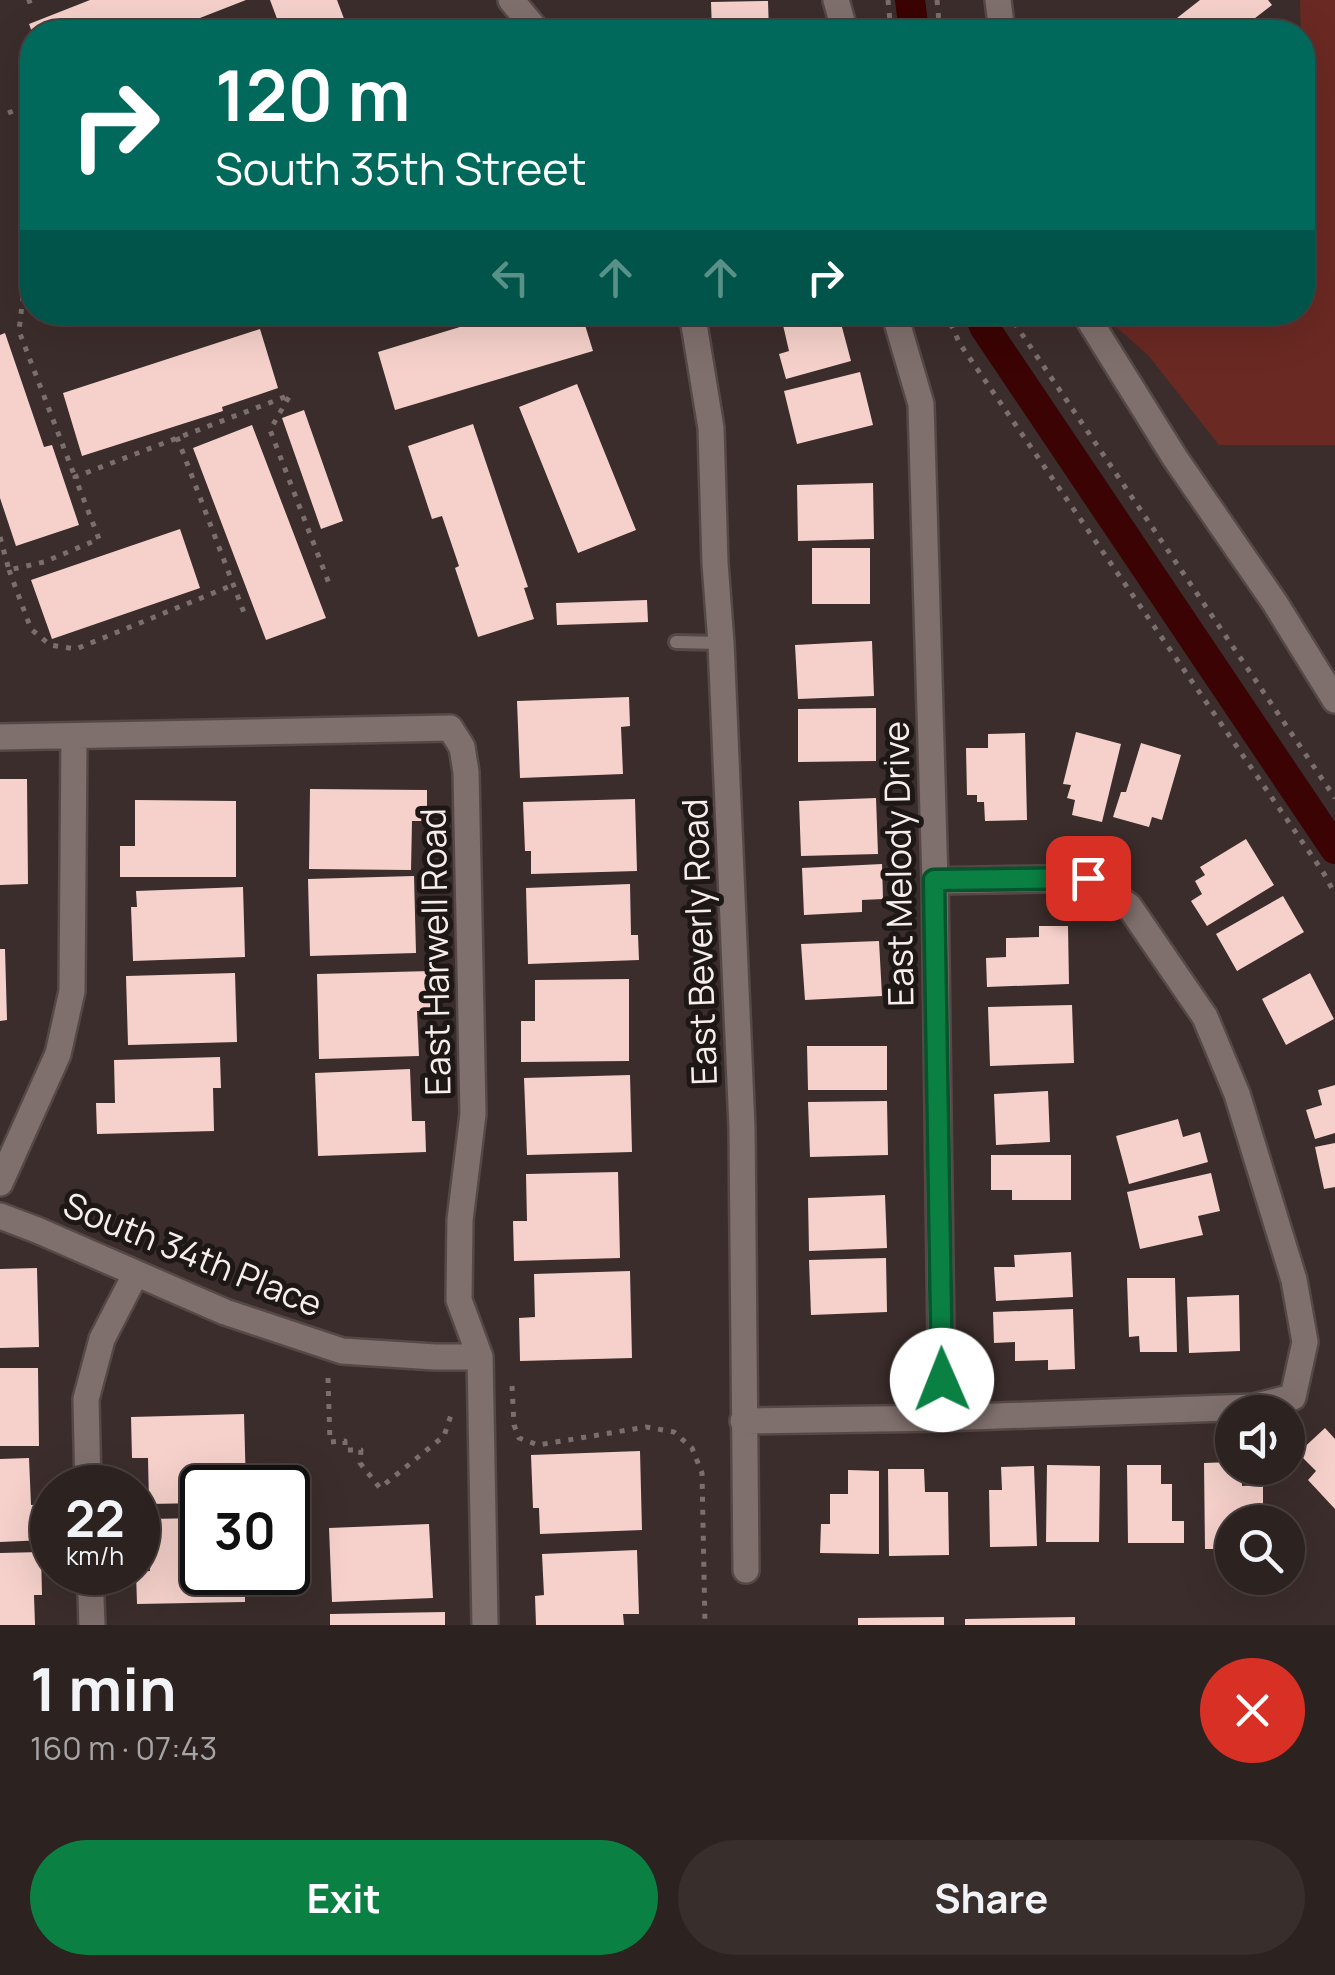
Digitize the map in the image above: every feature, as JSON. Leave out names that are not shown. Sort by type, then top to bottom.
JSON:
[{"type":"street","points":[[511,0],[528,20]]},
{"type":"street","name":"East Beverly Road","points":[[694,325],[711,428],[742,1128],[746,1570]]},
{"type":"street","name":"East Melody Drive","points":[[898,325],[921,404],[934,880],[942,1418]]},
{"type":"street","points":[[1092,325],[1335,700]]},
{"type":"street","name":"East Harwell Road","points":[[0,737],[450,728],[462,747],[466,772],[473,1114],[460,1220],[459,1300],[480,1357],[485,1625]]},
{"type":"street","points":[[0,1183],[58,1054],[72,991],[74,736]]},
{"type":"street","points":[[743,1421],[1254,1407],[1293,1397],[1304,1342],[1294,1280],[1236,1094],[1206,1017],[1173,969],[1129,906],[1088,878],[934,880]]},
{"type":"street","name":"South 34th Place","points":[[0,1216],[225,1312],[342,1351],[480,1357]]},
{"type":"street","points":[[87,1465],[86,1398],[102,1339],[136,1273]]},
{"type":"street","points":[[91,1595],[92,1625]]},
{"type":"lane","points":[[676,642],[721,643]]},
{"type":"path","points":[[8,113],[20,108]]},
{"type":"path","points":[[9,570],[44,562],[98,539],[19,331],[20,319]]},
{"type":"path","points":[[951,325],[960,344],[1335,894]]},
{"type":"path","points":[[1016,325],[1335,798]]},
{"type":"path","points":[[74,478],[290,395],[270,430],[330,586]]},
{"type":"path","points":[[177,437],[246,618]]},
{"type":"path","points":[[0,538],[31,629],[50,644],[76,649],[234,585]]},
{"type":"path","points":[[328,1378],[330,1442],[345,1441],[345,1450],[360,1450],[360,1463],[380,1488],[444,1436],[454,1406]]},
{"type":"path","points":[[512,1386],[514,1425],[519,1438],[538,1445],[646,1427],[674,1432],[692,1448],[702,1473],[705,1625]]},
{"type":"shaded area","points":[[1300,0],[1335,0],[1335,445],[1219,445],[1148,355],[1114,325],[1315,325],[1315,20],[1301,20]]},
{"type":"building","points":[[90,0],[246,0],[195,20],[39,20]]},
{"type":"building","points":[[270,0],[337,0],[344,20],[278,20]]},
{"type":"building","points":[[1200,0],[1268,0],[1272,5],[1253,20],[1177,18]]},
{"type":"building","points":[[768,1],[769,20],[712,20],[711,2]]},
{"type":"building","points":[[466,325],[585,325],[593,351],[395,410],[378,352]]},
{"type":"building","points":[[783,325],[841,325],[851,361],[786,379],[779,354],[789,351]]},
{"type":"building","points":[[260,329],[278,388],[222,407],[223,411],[82,456],[63,393]]},
{"type":"building","points":[[5,333],[44,447],[52,445],[79,525],[16,546],[0,498],[0,335]]},
{"type":"building","points":[[860,372],[873,425],[797,444],[784,391]]},
{"type":"building","points":[[577,384],[636,530],[578,553],[519,407]]},
{"type":"building","points":[[304,410],[343,521],[321,529],[282,418]]},
{"type":"building","points":[[473,424],[528,587],[524,588],[534,619],[478,637],[442,516],[432,519],[408,446]]},
{"type":"building","points":[[252,425],[326,618],[266,640],[193,448]]},
{"type":"building","points":[[873,483],[874,539],[798,541],[797,485]]},
{"type":"building","points":[[180,529],[200,588],[52,639],[31,580]]},
{"type":"building","points":[[812,548],[870,548],[870,604],[812,604]]},
{"type":"building","points":[[647,600],[648,622],[557,625],[556,603]]},
{"type":"building","points":[[872,641],[874,696],[798,699],[795,645]]},
{"type":"building","points":[[629,697],[630,726],[621,727],[623,774],[520,778],[517,701]]},
{"type":"building","points":[[876,708],[876,761],[798,762],[798,709]]},
{"type":"building","points":[[1076,732],[1121,744],[1102,822],[1072,815],[1075,800],[1067,798],[1071,785],[1063,784]]},
{"type":"building","points":[[1025,733],[1027,820],[985,821],[984,802],[977,802],[977,795],[967,795],[966,748],[988,748],[988,734]]},
{"type":"building","points":[[1141,743],[1181,755],[1162,820],[1152,817],[1149,827],[1113,817],[1121,792],[1126,792]]},
{"type":"building","points":[[0,779],[27,779],[28,884],[0,885]]},
{"type":"building","points":[[310,789],[427,790],[427,821],[412,821],[411,870],[309,869]]},
{"type":"building","points":[[876,798],[878,854],[801,856],[799,801]]},
{"type":"building","points":[[635,799],[637,871],[531,874],[531,851],[525,851],[523,802]]},
{"type":"building","points":[[135,800],[236,801],[236,877],[120,877],[120,846],[135,846]]},
{"type":"building","points":[[1246,839],[1274,885],[1207,926],[1191,901],[1202,894],[1195,881],[1205,875],[1200,867]]},
{"type":"building","points":[[882,864],[883,899],[862,900],[862,912],[804,915],[802,868]]},
{"type":"building","points":[[414,876],[416,953],[310,956],[308,879]]},
{"type":"building","points":[[630,884],[631,935],[638,935],[639,960],[528,964],[526,888]]},
{"type":"building","points":[[243,887],[245,957],[133,961],[131,907],[137,907],[136,891]]},
{"type":"building","points":[[1283,896],[1304,932],[1237,971],[1216,934]]},
{"type":"building","points":[[1039,926],[1068,926],[1069,984],[987,987],[986,958],[1006,957],[1006,938],[1039,937]]},
{"type":"building","points":[[879,941],[882,996],[805,1000],[801,944]]},
{"type":"building","points":[[0,949],[5,949],[7,1020],[0,1021]]},
{"type":"building","points":[[431,971],[432,1011],[417,1011],[419,1056],[319,1059],[317,974]]},
{"type":"building","points":[[235,973],[237,1042],[128,1045],[126,976]]},
{"type":"building","points":[[1310,973],[1334,1019],[1286,1045],[1262,999]]},
{"type":"building","points":[[629,979],[629,1061],[521,1062],[521,1021],[535,1021],[535,980]]},
{"type":"building","points":[[1072,1005],[1074,1063],[990,1066],[988,1007]]},
{"type":"building","points":[[807,1046],[887,1046],[887,1090],[808,1090]]},
{"type":"building","points":[[220,1057],[221,1088],[213,1088],[214,1131],[97,1134],[96,1103],[115,1103],[114,1060]]},
{"type":"building","points":[[410,1069],[412,1121],[425,1121],[426,1152],[318,1156],[315,1073]]},
{"type":"building","points":[[630,1075],[632,1152],[527,1155],[524,1078]]},
{"type":"building","points":[[1335,1085],[1335,1133],[1315,1139],[1306,1110],[1322,1105],[1318,1090]]},
{"type":"building","points":[[1048,1091],[1050,1142],[996,1145],[994,1094]]},
{"type":"building","points":[[887,1101],[888,1155],[810,1157],[808,1102]]},
{"type":"building","points":[[1178,1119],[1183,1137],[1200,1132],[1208,1162],[1129,1184],[1116,1136]]},
{"type":"building","points":[[1335,1143],[1335,1187],[1324,1189],[1315,1147]]},
{"type":"building","points":[[991,1155],[1071,1155],[1071,1200],[1012,1200],[1012,1190],[991,1190]]},
{"type":"building","points":[[618,1172],[620,1258],[514,1261],[513,1221],[527,1221],[526,1174]]},
{"type":"building","points":[[1211,1173],[1220,1211],[1198,1216],[1203,1235],[1140,1249],[1127,1192]]},
{"type":"building","points":[[885,1195],[887,1248],[809,1251],[808,1198]]},
{"type":"building","points":[[1071,1252],[1073,1297],[996,1301],[994,1267],[1015,1267],[1014,1255]]},
{"type":"building","points":[[886,1258],[887,1312],[811,1315],[809,1260]]},
{"type":"building","points":[[37,1268],[39,1347],[0,1348],[0,1269]]},
{"type":"building","points":[[630,1271],[632,1358],[520,1361],[519,1318],[535,1317],[534,1274]]},
{"type":"building","points":[[1127,1278],[1175,1278],[1177,1352],[1140,1352],[1139,1336],[1129,1337]]},
{"type":"building","points":[[1239,1295],[1240,1351],[1189,1353],[1187,1297]]},
{"type":"building","points":[[1073,1309],[1075,1369],[1048,1370],[1048,1360],[1015,1361],[1015,1342],[994,1343],[993,1312]]},
{"type":"building","points":[[0,1368],[38,1368],[39,1446],[0,1446]]},
{"type":"building","points":[[244,1414],[245,1465],[180,1465],[180,1503],[160,1504],[160,1465],[148,1465],[148,1458],[132,1458],[131,1417]]},
{"type":"building","points":[[1325,1428],[1335,1439],[1335,1509],[1308,1480],[1316,1471],[1305,1460],[1305,1447]]},
{"type":"building","points":[[640,1451],[642,1530],[540,1534],[539,1508],[533,1508],[531,1455]]},
{"type":"building","points":[[29,1458],[30,1541],[0,1542],[0,1459]]},
{"type":"building","points":[[1204,1463],[1215,1463],[1215,1485],[1263,1485],[1263,1505],[1215,1505],[1215,1549],[1205,1549]]},
{"type":"building","points":[[1047,1465],[1100,1466],[1099,1542],[1046,1542]]},
{"type":"building","points":[[1127,1465],[1161,1465],[1161,1484],[1172,1484],[1172,1521],[1184,1521],[1184,1543],[1128,1543]]},
{"type":"building","points":[[1034,1466],[1037,1546],[990,1547],[989,1490],[1002,1490],[1001,1467]]},
{"type":"building","points":[[888,1469],[924,1469],[925,1492],[948,1492],[949,1555],[889,1556]]},
{"type":"building","points":[[848,1470],[879,1471],[879,1554],[820,1553],[821,1524],[830,1524],[830,1494],[848,1494]]},
{"type":"building","points":[[180,1518],[180,1595],[245,1595],[245,1602],[137,1604],[137,1595],[160,1595],[160,1519]]},
{"type":"building","points":[[429,1524],[433,1598],[332,1602],[329,1528]]},
{"type":"building","points":[[637,1550],[639,1614],[623,1614],[624,1625],[536,1625],[535,1596],[544,1595],[542,1554]]},
{"type":"building","points":[[30,1552],[35,1625],[0,1625],[0,1553]]},
{"type":"building","points":[[445,1612],[445,1625],[330,1625],[330,1614]]},
{"type":"building","points":[[944,1617],[944,1625],[858,1625],[858,1618]]},
{"type":"building","points":[[1075,1617],[1075,1625],[965,1625],[965,1619]]},
{"type":"waterway","points":[[910,0],[912,20]]},
{"type":"waterway","points":[[984,325],[1335,849]]},
{"type":"route","points":[[942,1380],[934,880],[1088,878]]}]
